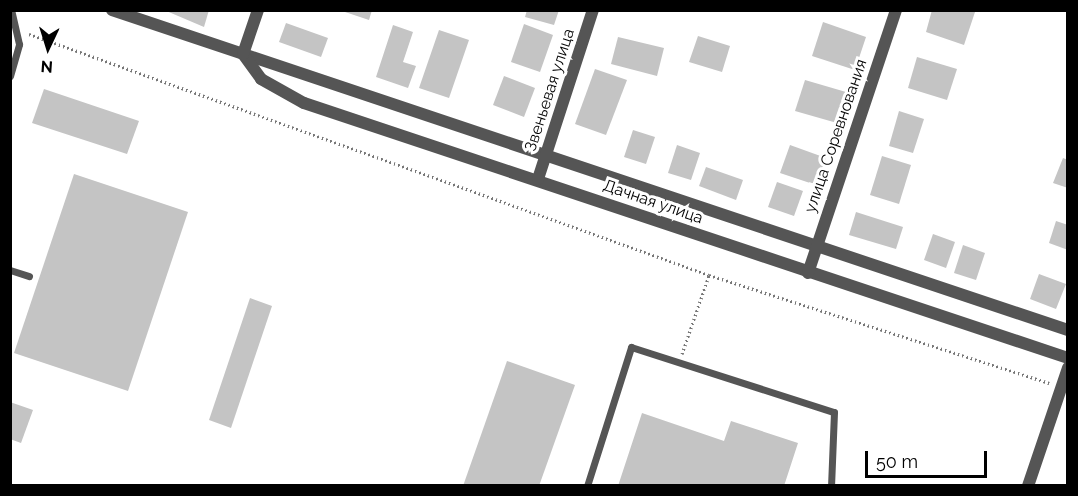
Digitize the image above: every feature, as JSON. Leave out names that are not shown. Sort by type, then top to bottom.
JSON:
[{"type":"street","name":"Дачная улица","points":[[112,10],[1068,330]]},
{"type":"street","points":[[243,54],[258,10]]},
{"type":"street","name":"Звеньевая улица","points":[[538,179],[593,10]]},
{"type":"street","name":"улица Соревнования","points":[[808,273],[896,10]]},
{"type":"street","name":"Дачная улица","points":[[243,54],[261,80],[304,103],[538,179],[808,273],[1068,358]]},
{"type":"street","points":[[1028,486],[1068,368]]},
{"type":"lane","points":[[10,76],[19,44],[11,10]]},
{"type":"lane","points":[[10,270],[29,276]]},
{"type":"lane","points":[[587,486],[631,347],[834,412],[831,486]]},
{"type":"path","points":[[16,30],[709,275],[1061,387]]},
{"type":"path","points":[[679,363],[709,275]]},
{"type":"building","points":[[164,10],[209,10],[204,27]]},
{"type":"building","points":[[339,10],[372,10],[369,20]]},
{"type":"building","points":[[527,10],[559,10],[554,25],[525,17]]},
{"type":"building","points":[[932,10],[975,12],[964,45],[926,32]]},
{"type":"building","points":[[823,22],[866,37],[855,70],[812,56]]},
{"type":"building","points":[[286,23],[328,38],[321,57],[279,42]]},
{"type":"building","points":[[524,24],[553,35],[540,72],[511,62]]},
{"type":"building","points":[[393,25],[413,32],[403,62],[416,66],[408,88],[376,77]]},
{"type":"building","points":[[439,30],[469,40],[449,98],[419,88]]},
{"type":"building","points":[[698,36],[730,46],[722,72],[689,62]]},
{"type":"building","points":[[618,37],[664,48],[657,76],[611,64]]},
{"type":"building","points":[[917,57],[957,69],[947,100],[908,88]]},
{"type":"building","points":[[595,69],[627,80],[606,135],[575,124]]},
{"type":"building","points":[[504,76],[535,88],[524,117],[493,105]]},
{"type":"building","points":[[805,80],[846,92],[837,123],[795,111]]},
{"type":"building","points":[[44,89],[139,121],[127,154],[32,123]]},
{"type":"building","points":[[899,111],[924,119],[913,153],[889,146]]},
{"type":"building","points":[[633,130],[655,137],[646,164],[624,157]]},
{"type":"building","points":[[677,145],[700,153],[691,180],[668,173]]},
{"type":"building","points":[[790,145],[826,158],[816,185],[780,173]]},
{"type":"building","points":[[882,156],[911,165],[899,204],[870,195]]},
{"type":"building","points":[[1063,158],[1068,160],[1068,188],[1053,183]]},
{"type":"building","points":[[706,167],[743,180],[736,200],[699,186]]},
{"type":"building","points":[[74,174],[188,212],[128,391],[14,353]]},
{"type":"building","points":[[777,182],[803,191],[794,216],[768,207]]},
{"type":"building","points":[[856,212],[903,227],[896,249],[849,235]]},
{"type":"building","points":[[1056,221],[1068,225],[1068,250],[1049,243]]},
{"type":"building","points":[[933,234],[955,242],[946,268],[924,260]]},
{"type":"building","points":[[963,245],[985,253],[976,280],[954,273]]},
{"type":"building","points":[[1039,274],[1066,284],[1056,309],[1030,299]]},
{"type":"building","points":[[250,298],[272,306],[231,428],[209,420]]},
{"type":"building","points":[[507,361],[575,385],[539,486],[463,486]]},
{"type":"building","points":[[10,402],[33,410],[21,443],[10,439]]},
{"type":"building","points":[[642,413],[724,441],[731,421],[798,443],[784,486],[618,486]]}]
